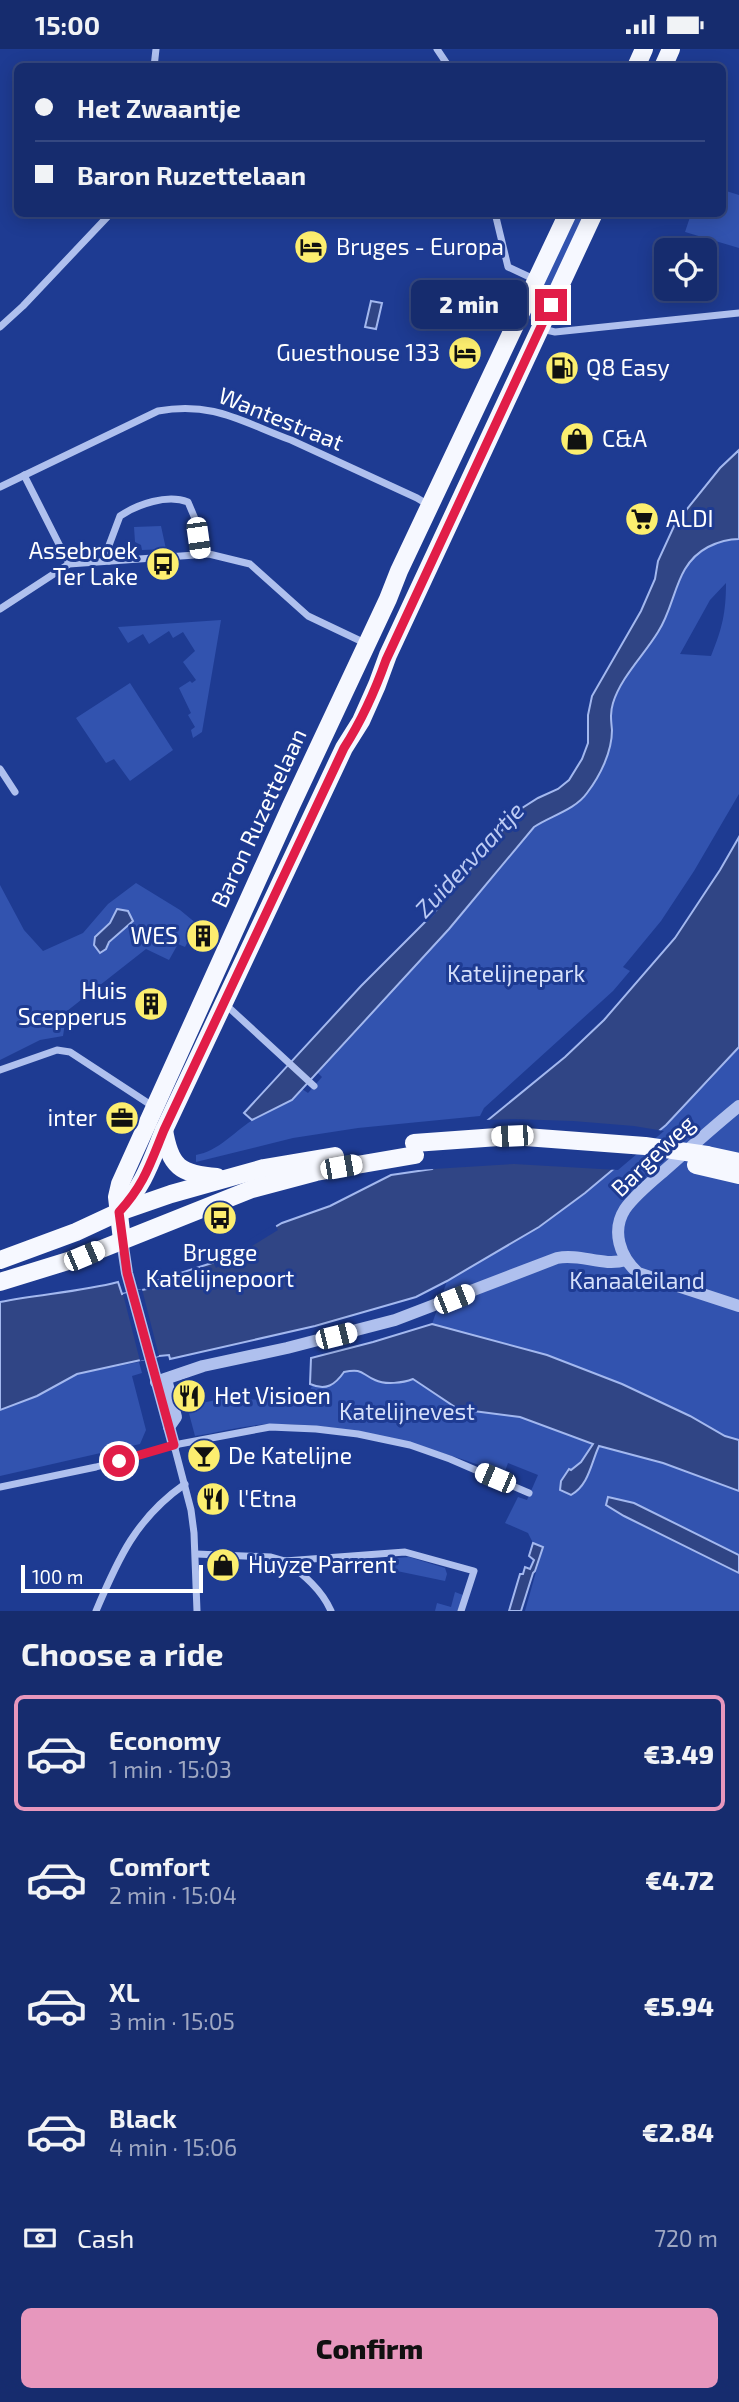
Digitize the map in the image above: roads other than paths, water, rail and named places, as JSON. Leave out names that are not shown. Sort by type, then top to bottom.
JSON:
[{"type":"main road","name":"Baron Ruzettelaan","points":[[122,1240],[117,1197],[120,1184],[399,571],[566,217]]},
{"type":"main road","name":"Baron Ruzettelaan","points":[[119,1212],[136,1194],[144,1179],[164,1130],[344,748],[352,716],[368,681],[390,652],[592,217]]},
{"type":"main road","points":[[429,509],[441,521],[445,533]]},
{"type":"main road","points":[[367,644],[390,652]]},
{"type":"main road","points":[[164,1130],[168,1152],[183,1170],[198,1176],[226,1178]]},
{"type":"main road","points":[[0,1260],[76,1232],[119,1212],[264,1168],[415,1149],[540,1147],[739,1163]]},
{"type":"main road","points":[[0,1282],[84,1256],[252,1189],[415,1149]]},
{"type":"main road","points":[[701,1160],[739,1175]]},
{"type":"street","points":[[0,327],[107,217]]},
{"type":"street","points":[[496,217],[508,267],[536,280]]},
{"type":"street","points":[[540,328],[555,332],[739,313]]},
{"type":"street","name":"Wantestraat","points":[[0,487],[159,411],[183,407],[229,415],[292,440],[417,498],[429,509]]},
{"type":"street","points":[[24,475],[69,564]]},
{"type":"street","points":[[109,561],[108,548],[120,516],[146,503],[156,502],[188,502],[196,521],[201,554]]},
{"type":"street","points":[[0,609],[69,564],[209,554],[250,564],[308,616],[367,644]]},
{"type":"street","points":[[0,769],[15,792]]},
{"type":"street","points":[[224,1003],[314,1086]]},
{"type":"street","points":[[0,1070],[64,1050],[154,1108]]},
{"type":"street","name":"Bargeweg","points":[[626,1260],[621,1251],[618,1234],[625,1209],[739,1106]]},
{"type":"street","name":"Baron Ruzettelaan","points":[[122,1240],[127,1273],[150,1358],[176,1417],[169,1427],[174,1445]]},
{"type":"street","points":[[161,1381],[203,1366],[395,1320],[557,1258],[580,1257],[617,1263],[626,1260],[638,1273],[739,1306]]},
{"type":"street","points":[[0,1487],[96,1468],[174,1445],[270,1427],[358,1434],[410,1445],[529,1493]]},
{"type":"street","points":[[174,1445],[191,1510],[196,1554],[197,1611]]},
{"type":"street","points":[[96,1611],[117,1561],[132,1537],[147,1516],[165,1498],[185,1484]]},
{"type":"street","points":[[196,1554],[271,1557],[285,1561],[405,1552],[474,1571],[461,1611]]},
{"type":"street","points":[[304,1575],[305,1560]]},
{"type":"street","points":[[285,1561],[317,1589],[331,1611]]},
{"type":"place","name":"Bruges - Europa","points":[[311,247]]},
{"type":"place","name":"Guesthouse 133","points":[[465,353]]},
{"type":"place","name":"Q8 Easy","points":[[562,368]]},
{"type":"place","name":"C&A","points":[[577,439]]},
{"type":"place","name":"ALDI","points":[[642,519]]},
{"type":"place","name":"Assebroek Ter Lake","points":[[163,564]]},
{"type":"place","name":"WES","points":[[203,936]]},
{"type":"place","name":"Huis Scepperus","points":[[151,1004]]},
{"type":"place","name":"inter","points":[[122,1118]]},
{"type":"place","name":"Brugge Katelijnepoort","points":[[220,1218]]},
{"type":"place","name":"Het Visioen","points":[[189,1396]]},
{"type":"place","name":"De Katelijne","points":[[204,1456]]},
{"type":"place","name":"l'Etna","points":[[213,1499]]},
{"type":"place","name":"Huyze Parrent","points":[[223,1565]]},
{"type":"water label","name":"Zuidervaartje","points":[[470,860]]},
{"type":"park label","name":"Katelijnepark","points":[[516,974]]},
{"type":"park label","name":"Kanaaleiland","points":[[637,1281]]},
{"type":"park label","name":"Katelijnevest","points":[[407,1412]]}]
